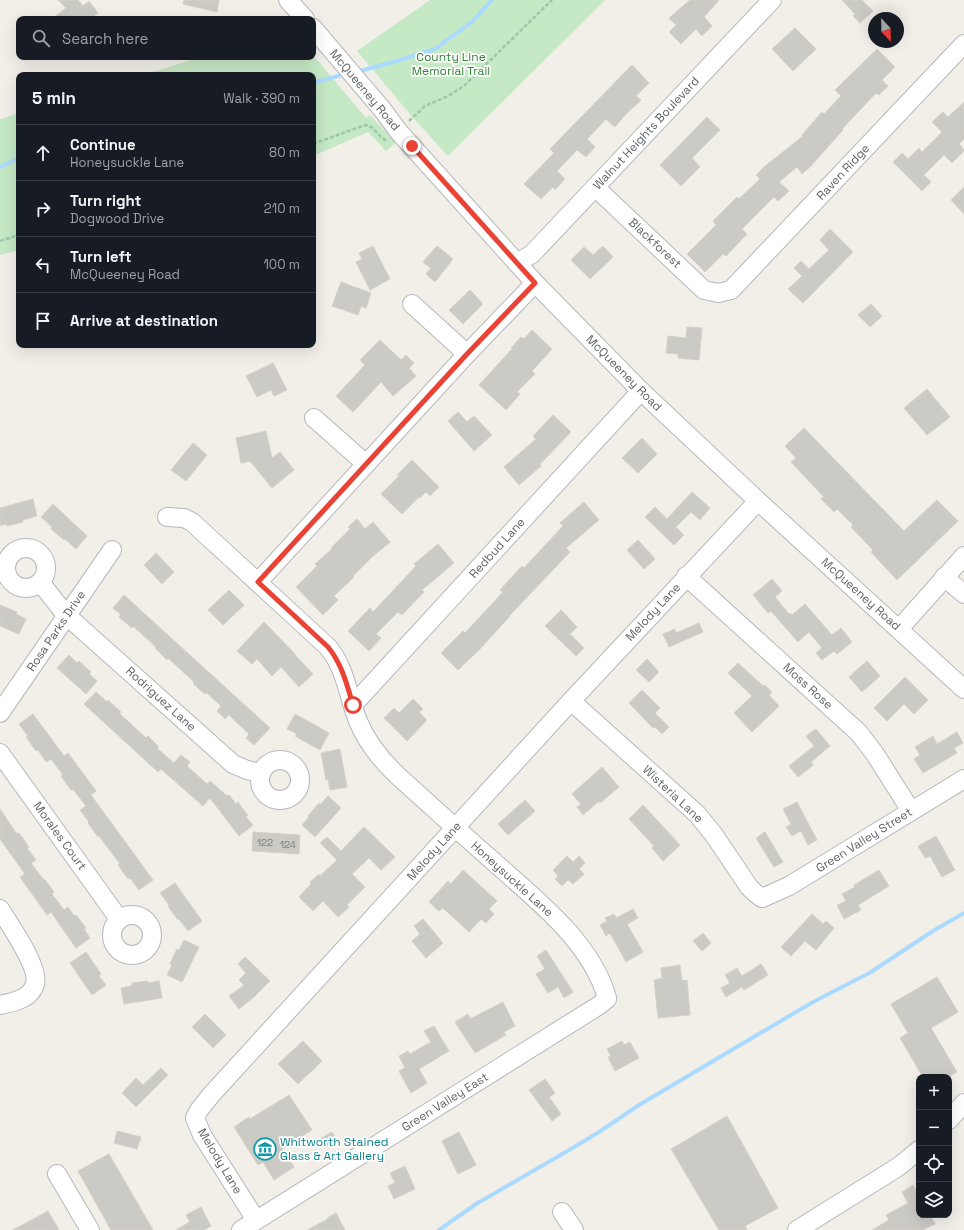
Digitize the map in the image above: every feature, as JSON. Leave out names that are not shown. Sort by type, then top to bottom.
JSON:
[{"type":"street","points":[[288,0],[302,16]]},
{"type":"street","name":"Walnut Heights Boulevard","points":[[517,263],[532,254],[772,0]]},
{"type":"street","name":"McQueeney Road","points":[[318,34],[399,132],[535,283],[641,391],[758,501],[964,689]]},
{"type":"street","name":"Raven Ridge","points":[[718,294],[731,290],[964,44]]},
{"type":"street","name":"Blackforest","points":[[595,187],[704,290],[718,294]]},
{"type":"street","points":[[258,582],[467,354],[535,283]]},
{"type":"street","points":[[412,304],[467,354]]},
{"type":"street","name":"Redbud Lane","points":[[353,705],[641,391]]},
{"type":"street","points":[[314,418],[366,464]]},
{"type":"street","name":"Melody Lane","points":[[256,1220],[202,1135],[196,1118],[199,1110],[570,701],[758,501]]},
{"type":"street","name":"Honeysuckle Lane","points":[[167,517],[184,518],[192,522],[328,647],[342,669],[358,720],[366,737],[380,758],[398,776],[550,912],[582,949],[590,961],[604,987],[607,998]]},
{"type":"street","name":"Rosa Parks Drive","points":[[0,713],[112,550]]},
{"type":"street","points":[[899,629],[964,556]]},
{"type":"street","name":"Moss Rose","points":[[686,576],[859,733],[875,754],[911,811]]},
{"type":"street","points":[[944,577],[964,594]]},
{"type":"street","name":"Rodriguez Lane","points":[[40,582],[66,615],[234,764],[247,770],[260,773]]},
{"type":"street","name":"Wisteria Lane","points":[[570,701],[696,814],[714,835],[749,887],[762,898]]},
{"type":"street","name":"Morales Court","points":[[0,753],[119,919]]},
{"type":"street","name":"Green Valley Street","points":[[762,898],[789,886],[964,778]]},
{"type":"street","points":[[0,909],[32,965],[36,978],[35,984],[28,994],[14,1001],[0,1005]]},
{"type":"street","name":"Green Valley East","points":[[241,1230],[598,1006],[607,998]]},
{"type":"street","points":[[952,1117],[964,1103]]},
{"type":"street","points":[[797,1230],[898,1167],[916,1152]]},
{"type":"street","points":[[57,1174],[90,1230]]},
{"type":"street","points":[[562,1212],[574,1230]]},
{"type":"path","points":[[406,124],[425,106],[448,96],[464,86],[552,0]]},
{"type":"path","points":[[316,143],[365,125],[372,128],[383,139],[387,141],[390,139]]},
{"type":"path","points":[[0,241],[16,236]]},
{"type":"green space","name":"County Line Memorial Trail","points":[[430,0],[605,0],[448,156],[409,113],[357,51]]},
{"type":"green space","points":[[316,59],[366,118],[370,115],[396,142],[386,151],[368,132],[316,155],[316,72],[153,72],[191,60],[316,60]]},
{"type":"green space","points":[[16,114],[16,251],[0,255],[0,119]]},
{"type":"building","points":[[58,0],[78,0],[83,6],[89,1],[98,13],[94,16],[56,16],[66,8]]},
{"type":"building","points":[[184,0],[219,0],[217,12],[183,4]]},
{"type":"building","points":[[690,0],[719,0],[704,17],[712,26],[702,36],[696,29],[681,44],[669,32],[676,25],[669,18]]},
{"type":"building","points":[[842,0],[862,0],[873,11],[868,12],[868,16],[860,23],[853,16],[855,14]]},
{"type":"building","points":[[795,28],[816,49],[793,71],[772,49]]},
{"type":"building","points":[[877,49],[895,67],[882,80],[888,86],[879,95],[876,93],[842,129],[843,130],[810,167],[802,174],[797,167],[779,182],[789,191],[778,201],[774,197],[742,229],[747,234],[726,256],[723,254],[705,272],[687,254],[716,225],[713,221],[737,197],[739,199],[760,179],[756,175],[803,136],[802,135],[822,112],[824,114],[841,96],[835,90]]},
{"type":"building","points":[[632,65],[649,83],[636,96],[641,100],[615,127],[606,119],[587,139],[595,147],[586,157],[577,150],[557,171],[565,179],[555,190],[553,187],[541,199],[524,184],[554,153],[550,149]]},
{"type":"building","points":[[964,102],[964,139],[959,144],[964,151],[952,163],[944,155],[924,175],[931,182],[922,191],[893,162],[902,153],[908,159],[919,148],[922,152],[942,132],[932,122],[943,112],[948,117]]},
{"type":"building","points":[[707,117],[720,130],[692,158],[700,167],[681,186],[660,165]]},
{"type":"building","points":[[964,187],[964,214],[951,200]]},
{"type":"building","points":[[830,229],[853,252],[803,303],[788,289],[802,276],[794,268],[801,261],[809,269],[829,250],[820,240]]},
{"type":"building","points":[[373,246],[390,279],[370,290],[356,262],[362,259],[359,253]]},
{"type":"building","points":[[437,246],[453,259],[435,282],[426,274],[431,268],[423,262]]},
{"type":"building","points":[[603,246],[613,257],[590,279],[571,260],[584,247],[593,255]]},
{"type":"building","points":[[341,282],[371,293],[366,308],[361,306],[358,315],[332,306]]},
{"type":"building","points":[[470,290],[483,304],[463,324],[449,310]]},
{"type":"building","points":[[871,304],[882,316],[870,327],[858,315]]},
{"type":"building","points":[[687,327],[702,328],[699,360],[678,358],[678,354],[666,353],[668,336],[686,338]]},
{"type":"building","points":[[532,330],[552,349],[532,371],[535,374],[517,392],[520,394],[506,410],[479,385],[521,337],[524,339]]},
{"type":"building","points":[[380,340],[401,360],[406,355],[414,363],[409,368],[416,376],[393,396],[381,382],[353,412],[336,396],[365,365],[360,360]]},
{"type":"building","points":[[273,363],[287,390],[274,396],[271,390],[257,397],[246,376]]},
{"type":"building","points":[[927,389],[950,417],[927,435],[904,408]]},
{"type":"building","points":[[458,412],[467,422],[474,416],[492,435],[474,451],[448,421]]},
{"type":"building","points":[[553,415],[571,432],[540,464],[541,466],[519,485],[504,467],[536,439],[533,436]]},
{"type":"building","points":[[804,428],[904,531],[937,500],[958,521],[897,580],[871,552],[873,550],[851,527],[853,525],[837,509],[834,512],[821,499],[824,497],[791,462],[796,458],[785,446]]},
{"type":"building","points":[[266,431],[272,458],[280,452],[294,470],[272,488],[250,461],[241,463],[236,438]]},
{"type":"building","points":[[642,438],[657,454],[638,473],[622,458]]},
{"type":"building","points":[[193,443],[207,455],[186,481],[171,470]]},
{"type":"building","points":[[412,460],[439,487],[430,496],[426,492],[420,498],[419,497],[402,514],[381,494]]},
{"type":"building","points":[[692,492],[710,508],[700,520],[691,512],[676,527],[684,535],[674,545],[645,517],[655,507],[667,519]]},
{"type":"building","points":[[33,499],[37,516],[23,520],[23,522],[0,526],[0,508]]},
{"type":"building","points":[[584,502],[599,520],[566,548],[570,552],[480,649],[458,670],[441,653],[463,631],[465,633],[503,592],[500,590],[522,566],[524,568],[563,526],[560,523]]},
{"type":"building","points":[[53,504],[87,536],[76,549],[51,529],[52,527],[41,517]]},
{"type":"building","points":[[357,519],[365,529],[373,522],[390,542],[372,557],[334,596],[338,600],[323,615],[296,587],[317,566],[315,564],[332,549],[331,548],[350,529],[348,527]]},
{"type":"building","points":[[638,540],[655,559],[644,569],[627,550]]},
{"type":"building","points":[[438,544],[454,563],[422,590],[424,592],[402,615],[398,612],[376,634],[381,638],[369,651],[348,631],[370,608],[373,612],[416,566],[414,564]]},
{"type":"building","points":[[156,553],[174,572],[162,584],[144,565]]},
{"type":"building","points":[[772,579],[782,591],[775,597],[789,614],[790,613],[792,615],[805,604],[832,635],[841,628],[852,642],[837,654],[834,651],[822,660],[816,653],[822,648],[809,632],[798,642],[771,611],[768,613],[753,595]]},
{"type":"building","points":[[229,590],[244,605],[223,625],[208,610]]},
{"type":"building","points":[[124,595],[270,728],[254,745],[246,738],[249,734],[229,715],[225,719],[217,711],[221,706],[207,693],[205,694],[199,689],[193,683],[194,682],[168,658],[167,660],[155,648],[156,647],[133,626],[132,628],[119,617],[121,615],[113,608]]},
{"type":"building","points":[[0,605],[17,612],[16,614],[26,619],[19,634],[0,626]]},
{"type":"building","points":[[561,610],[577,627],[570,634],[584,648],[576,656],[545,626]]},
{"type":"building","points":[[264,622],[313,674],[299,687],[281,667],[272,676],[257,659],[252,664],[237,651]]},
{"type":"building","points":[[699,623],[703,632],[669,647],[663,634],[675,629],[676,633]]},
{"type":"building","points":[[69,655],[77,663],[79,661],[91,672],[89,674],[97,681],[86,694],[57,668]]},
{"type":"building","points":[[647,659],[659,672],[649,682],[636,670]]},
{"type":"building","points":[[867,661],[880,676],[862,692],[849,677]]},
{"type":"building","points":[[738,663],[763,686],[765,685],[772,692],[769,695],[779,706],[752,732],[734,713],[752,696],[728,673]]},
{"type":"building","points":[[905,677],[928,700],[914,714],[904,704],[887,721],[874,708]]},
{"type":"building","points":[[642,690],[660,708],[655,713],[669,727],[662,734],[655,727],[653,728],[629,703]]},
{"type":"building","points":[[96,692],[107,702],[108,700],[121,712],[119,713],[146,738],[148,736],[158,746],[158,749],[174,763],[181,755],[190,762],[187,766],[207,784],[210,781],[227,796],[229,795],[236,804],[238,802],[248,815],[246,817],[253,825],[239,836],[210,798],[203,806],[161,769],[158,772],[84,704]]},
{"type":"building","points":[[413,699],[423,709],[419,712],[427,720],[407,741],[384,718],[394,708],[399,713]]},
{"type":"building","points":[[33,714],[64,756],[68,753],[96,791],[91,795],[153,880],[139,890],[130,878],[128,879],[118,865],[120,864],[88,823],[89,822],[80,810],[86,806],[73,789],[71,790],[61,776],[63,775],[51,759],[46,762],[38,750],[36,751],[26,737],[28,736],[19,724]]},
{"type":"building","points":[[295,714],[329,733],[320,750],[295,736],[297,734],[287,729]]},
{"type":"building","points":[[816,729],[830,746],[811,762],[813,765],[798,777],[789,766],[814,746],[806,736]]},
{"type":"building","points":[[957,732],[963,743],[954,748],[957,753],[923,773],[914,759],[920,755],[915,747],[933,736],[937,744]]},
{"type":"building","points":[[340,749],[347,787],[330,790],[328,779],[326,780],[321,753]]},
{"type":"building","points":[[602,767],[619,787],[600,803],[599,801],[583,815],[577,807],[581,804],[572,794]]},
{"type":"building","points":[[328,796],[341,808],[315,837],[302,825],[319,803],[320,805]]},
{"type":"building","points":[[525,800],[535,811],[508,835],[498,824]]},
{"type":"building","points":[[797,802],[817,840],[808,845],[801,831],[792,836],[786,827],[791,824],[783,809]]},
{"type":"building","points":[[643,805],[680,845],[663,861],[652,848],[654,846],[629,819]]},
{"type":"building","points":[[0,809],[17,834],[19,833],[29,847],[27,848],[36,860],[31,863],[54,892],[52,894],[64,910],[68,907],[74,916],[76,915],[86,928],[84,929],[90,938],[76,948],[51,912],[47,915],[20,877],[25,874],[0,839]]},
{"type":"building","points":[[364,827],[395,857],[381,870],[369,858],[352,874],[365,887],[347,905],[349,907],[338,917],[323,901],[313,911],[299,897],[311,884],[310,882],[319,874],[320,876],[337,860],[320,843],[327,837],[341,851]]},
{"type":"building","points":[[253,832],[300,835],[299,854],[252,851]]},
{"type":"building","points":[[765,832],[783,862],[774,867],[756,838]]},
{"type":"building","points":[[936,836],[955,870],[942,877],[930,856],[925,858],[918,846]]},
{"type":"building","points":[[567,856],[573,862],[579,856],[585,863],[579,869],[584,874],[573,884],[568,880],[562,886],[555,879],[558,876],[553,870]]},
{"type":"building","points":[[463,870],[497,901],[489,909],[494,914],[486,923],[481,919],[469,932],[443,908],[439,911],[429,902],[448,881],[451,884]]},
{"type":"building","points":[[879,870],[889,886],[858,905],[861,910],[844,919],[837,905],[846,901],[842,894],[855,887],[854,885]]},
{"type":"building","points":[[175,883],[202,921],[188,931],[179,919],[178,920],[160,893]]},
{"type":"building","points":[[633,909],[638,918],[627,924],[643,952],[626,962],[610,933],[606,936],[600,925],[607,921],[605,918],[614,914],[616,918]]},
{"type":"building","points":[[812,914],[823,924],[826,921],[834,928],[816,950],[805,941],[791,956],[781,947]]},
{"type":"building","points":[[423,919],[443,943],[426,958],[412,941],[420,934],[414,926]]},
{"type":"building","points":[[703,933],[711,943],[702,951],[693,941]]},
{"type":"building","points":[[184,940],[199,947],[182,982],[167,975],[177,949],[179,950]]},
{"type":"building","points":[[546,950],[573,992],[564,998],[558,987],[548,993],[536,974],[545,969],[537,956]]},
{"type":"building","points":[[86,952],[101,974],[99,976],[106,985],[92,995],[70,963]]},
{"type":"building","points":[[245,957],[270,981],[239,1009],[229,996],[244,985],[239,980],[246,973],[238,964]]},
{"type":"building","points":[[761,964],[768,975],[744,990],[742,987],[726,997],[721,988],[730,983],[725,975],[737,968],[742,976]]},
{"type":"building","points":[[680,965],[682,981],[687,980],[690,1015],[658,1018],[654,980],[662,978],[661,968]]},
{"type":"building","points":[[937,977],[958,1012],[931,1028],[957,1072],[952,1075],[921,1074],[900,1038],[908,1033],[891,1004]]},
{"type":"building","points":[[148,981],[148,983],[159,981],[162,998],[124,1004],[121,988],[132,986],[132,983]]},
{"type":"building","points":[[503,1002],[515,1026],[504,1032],[506,1035],[475,1053],[455,1022],[468,1014],[470,1019]]},
{"type":"building","points":[[205,1014],[226,1035],[213,1048],[192,1027]]},
{"type":"building","points":[[434,1026],[449,1051],[419,1069],[427,1083],[411,1093],[399,1071],[405,1068],[399,1056],[408,1051],[410,1054],[431,1042],[424,1031]]},
{"type":"building","points":[[303,1041],[322,1061],[298,1084],[278,1064]]},
{"type":"building","points":[[622,1041],[624,1045],[630,1042],[639,1058],[615,1071],[608,1057],[611,1056],[607,1049]]},
{"type":"building","points":[[161,1068],[168,1075],[136,1107],[122,1093],[136,1078],[143,1085]]},
{"type":"building","points":[[545,1079],[555,1093],[549,1097],[561,1114],[552,1121],[529,1090]]},
{"type":"building","points":[[289,1095],[312,1130],[282,1149],[294,1167],[274,1180],[263,1162],[258,1165],[234,1127]]},
{"type":"building","points":[[727,1116],[778,1208],[745,1226],[747,1230],[719,1230],[671,1149]]},
{"type":"building","points":[[117,1131],[141,1137],[137,1149],[114,1143]]},
{"type":"building","points":[[332,1132],[337,1140],[324,1148],[318,1140]]},
{"type":"building","points":[[459,1132],[476,1165],[458,1174],[442,1141]]},
{"type":"building","points":[[109,1154],[153,1230],[111,1230],[78,1171]]},
{"type":"building","points":[[405,1166],[415,1189],[394,1199],[388,1186],[395,1183],[390,1173]]},
{"type":"building","points":[[913,1185],[916,1190],[916,1218],[932,1218],[935,1224],[923,1230],[872,1230],[889,1220],[886,1215],[908,1203],[902,1192]]},
{"type":"building","points":[[201,1207],[211,1226],[204,1230],[176,1230],[190,1222],[186,1215]]},
{"type":"building","points":[[48,1211],[59,1230],[13,1230]]},
{"type":"building","points":[[336,1213],[345,1230],[307,1230],[328,1219],[327,1218]]},
{"type":"waterway","points":[[356,72],[435,49],[473,21],[492,0]]},
{"type":"waterway","points":[[316,82],[345,74]]},
{"type":"waterway","points":[[0,167],[16,159]]},
{"type":"waterway","points":[[439,1230],[476,1204],[576,1146],[639,1105],[813,1002],[871,972],[933,931],[964,913]]},
{"type":"place","name":"Whitworth Stained Glass & Art Gallery","points":[[265,1149]]},
{"type":"route","points":[[353,705],[342,669],[333,653],[258,582],[467,354],[535,283],[412,146]]}]
